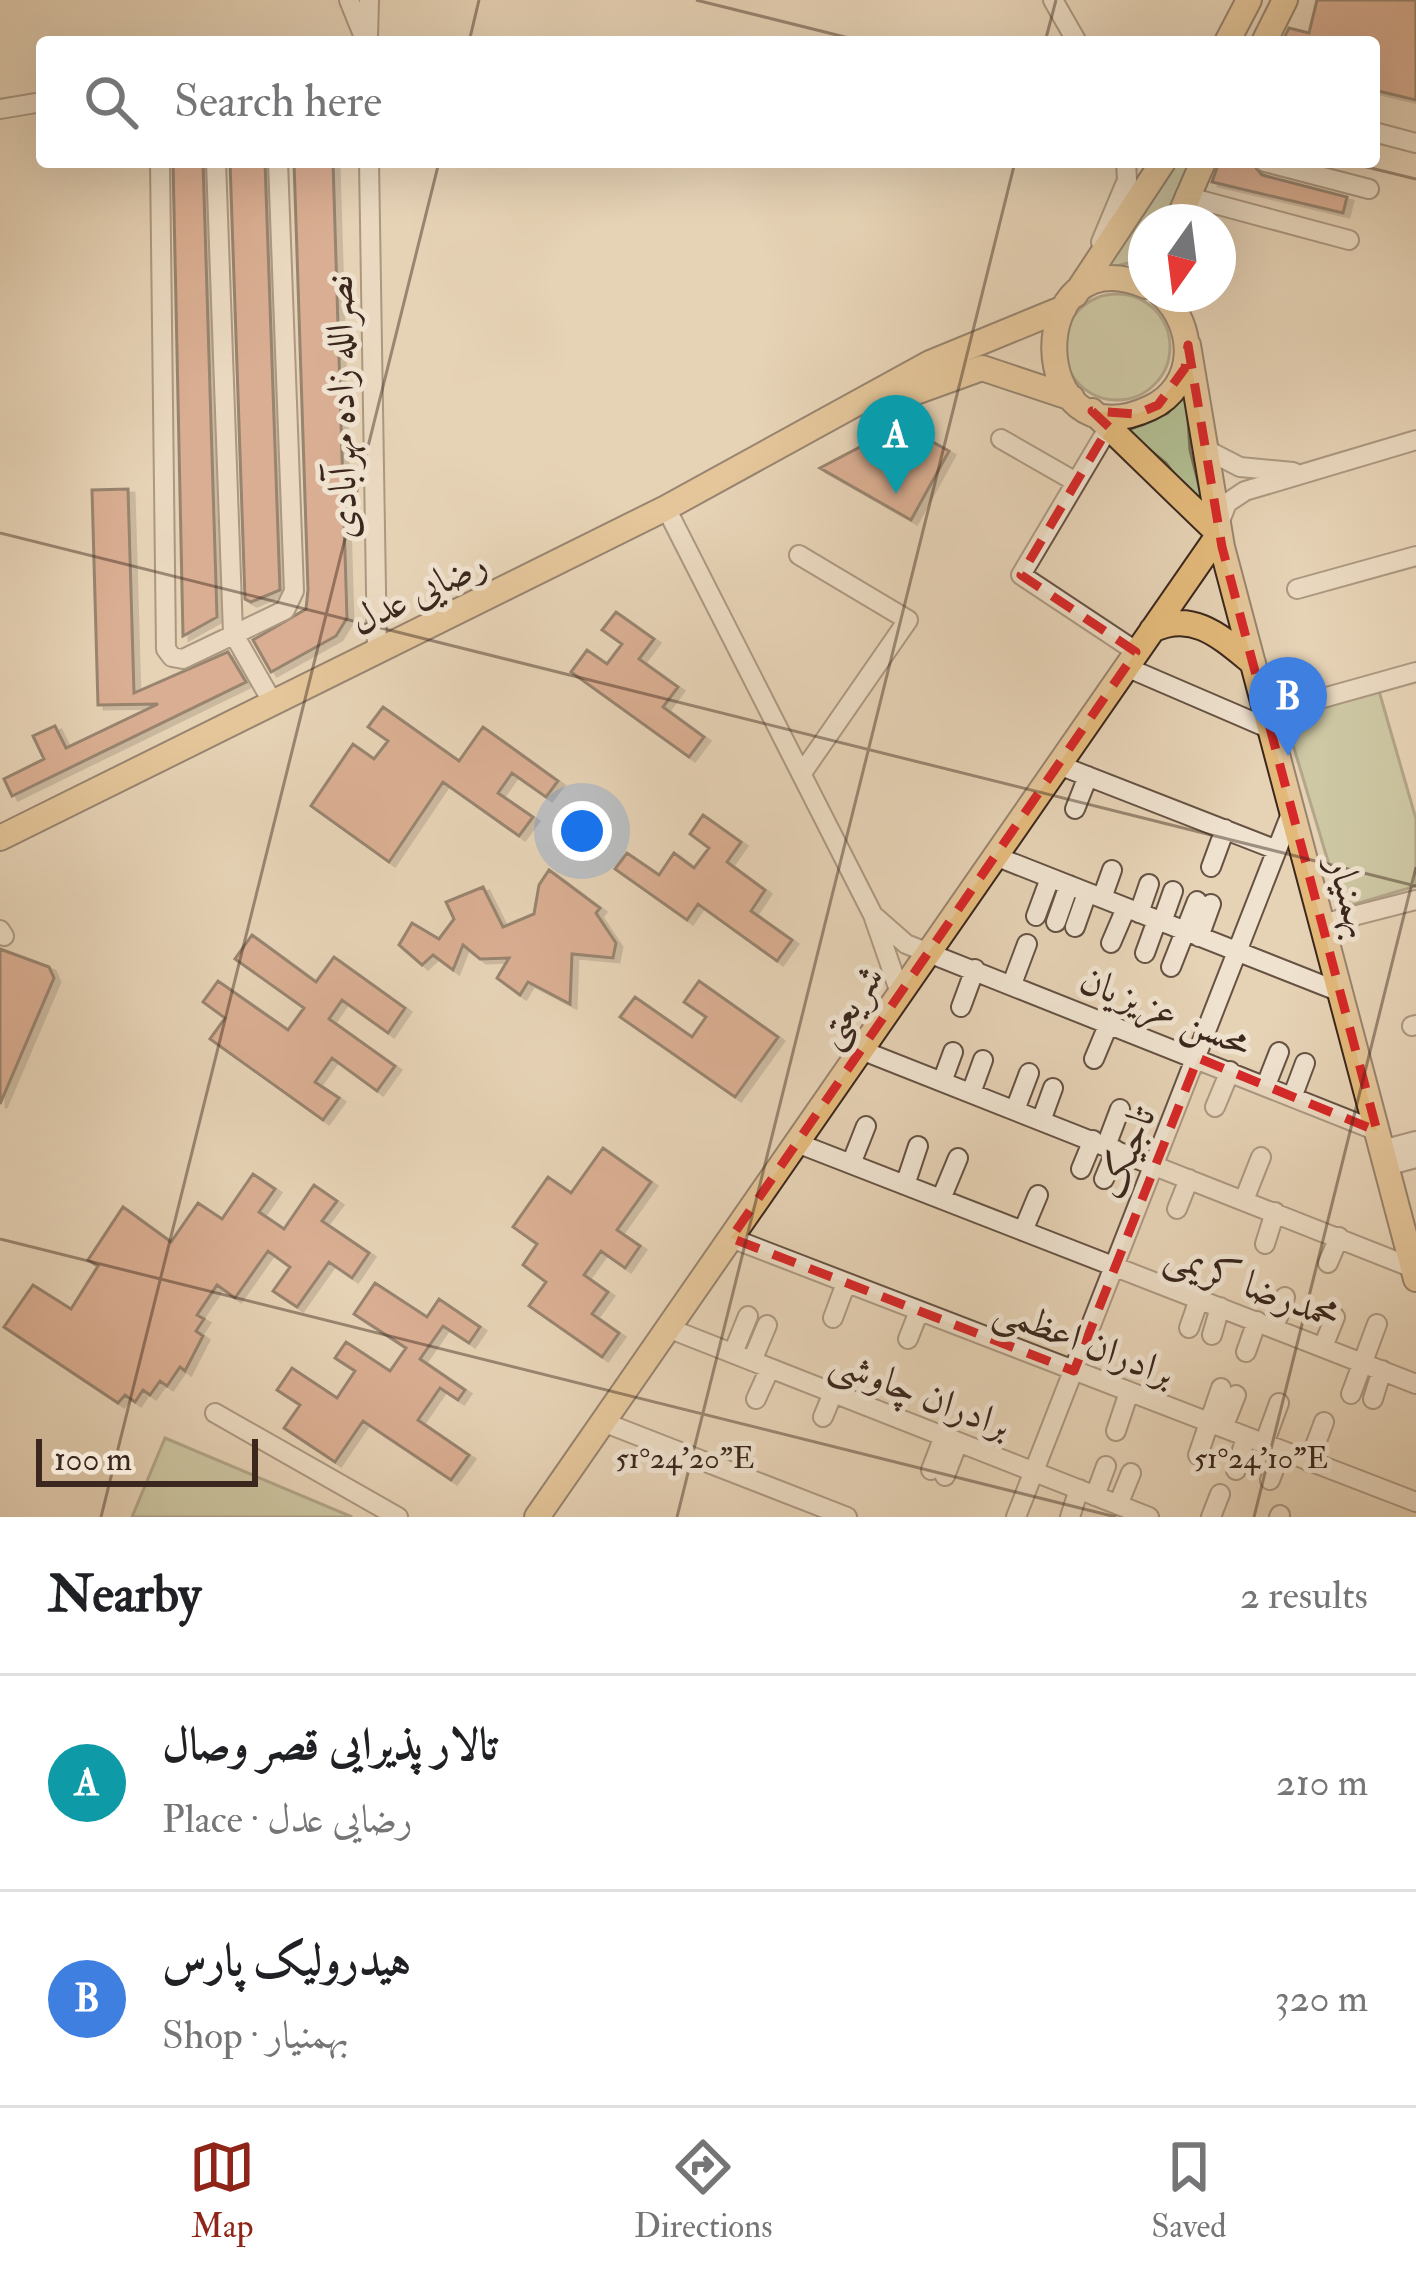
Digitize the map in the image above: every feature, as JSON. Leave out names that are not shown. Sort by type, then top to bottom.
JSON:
[{"type":"main road","points":[[1230,36],[1249,0]]},
{"type":"main road","points":[[1267,36],[1286,0]]},
{"type":"main road","points":[[1159,168],[1069,302],[1051,335],[1051,358],[1091,412],[1220,535]]},
{"type":"main road","points":[[1183,204],[1200,168]]},
{"type":"main road","points":[[865,402],[931,363],[1114,279],[1128,282]]},
{"type":"main road","points":[[865,402],[886,403],[982,368],[1091,412],[1137,414],[1158,405],[1185,368],[1186,334],[1172,312]]},
{"type":"main road","name":"بهمنیار","points":[[1183,312],[1220,535],[1414,1273]]},
{"type":"main road","name":"رضایی عدل","points":[[0,838],[666,508],[865,402]]},
{"type":"main road","name":"شریعتی","points":[[541,1516],[865,1051],[900,993],[933,953],[1162,626],[1220,535]]},
{"type":"main road","points":[[1162,626],[1210,630],[1252,663]]},
{"type":"street","points":[[350,0],[365,36]]},
{"type":"street","points":[[367,36],[369,0]]},
{"type":"street","points":[[1053,0],[1074,36]]},
{"type":"street","points":[[0,109],[36,103]]},
{"type":"street","points":[[1380,134],[1416,143]]},
{"type":"street","points":[[160,168],[166,649],[172,657],[183,659],[285,610],[294,591],[278,168]]},
{"type":"street","points":[[216,168],[233,633],[273,703]]},
{"type":"street","name":"نصرالله زاده مهرآبادی","points":[[369,168],[377,652]]},
{"type":"street","points":[[1092,267],[1127,179],[1126,168]]},
{"type":"street","points":[[1288,168],[1369,189]]},
{"type":"street","points":[[1185,196],[1349,240]]},
{"type":"street","points":[[1091,412],[1076,482],[1021,575],[1133,664],[1268,721],[1416,672]]},
{"type":"street","points":[[1001,439],[1076,482]]},
{"type":"street","points":[[1220,535],[1227,503],[1298,473],[1416,440]]},
{"type":"street","points":[[1205,449],[1240,467],[1298,473]]},
{"type":"street","points":[[666,508],[873,915],[900,993]]},
{"type":"street","points":[[799,555],[908,620],[802,773]]},
{"type":"street","points":[[1297,589],[1416,556]]},
{"type":"street","points":[[1063,767],[1277,850]]},
{"type":"street","points":[[1076,809],[1088,776]]},
{"type":"street","name":"تاجیک","points":[[1016,1517],[1292,811]]},
{"type":"street","points":[[1210,867],[1225,830]]},
{"type":"street","points":[[1000,858],[1340,992]]},
{"type":"street","points":[[1036,916],[1112,870]]},
{"type":"street","points":[[1144,953],[1149,884]]},
{"type":"street","points":[[1065,925],[1077,888]]},
{"type":"street","points":[[1111,943],[1173,892]]},
{"type":"street","points":[[1322,923],[1416,900]]},
{"type":"street","points":[[1171,967],[1192,934],[1204,902]]},
{"type":"street","name":"محسن عزیزیان","points":[[873,915],[897,939],[1293,1096],[1382,1149]]},
{"type":"street","points":[[1012,984],[1027,944]]},
{"type":"street","points":[[933,953],[865,1051],[1339,1237],[1414,1273]]},
{"type":"street","points":[[961,1007],[974,969]]},
{"type":"street","points":[[1094,1059],[1109,1022]]},
{"type":"street","points":[[942,1082],[953,1052]]},
{"type":"street","points":[[1266,1085],[1279,1052]]},
{"type":"street","points":[[975,1094],[987,1062]]},
{"type":"street","points":[[1293,1096],[1305,1063]]},
{"type":"street","points":[[1215,1107],[1230,1071]]},
{"type":"street","points":[[1015,1110],[1029,1073]]},
{"type":"street","points":[[1041,1120],[1053,1088]]},
{"type":"street","points":[[1104,1179],[1105,1145],[1120,1109]]},
{"type":"street","points":[[851,1164],[866,1126]]},
{"type":"street","points":[[1382,1149],[1416,1141]]},
{"type":"street","name":"محمدرضا کریمی","points":[[801,1144],[1416,1384]]},
{"type":"street","points":[[1081,1168],[1105,1145]]},
{"type":"street","points":[[904,1185],[918,1146]]},
{"type":"street","points":[[1382,1149],[1416,1158]]},
{"type":"street","points":[[1244,1200],[1261,1157]]},
{"type":"street","points":[[941,1199],[958,1158]]},
{"type":"street","points":[[1178,1209],[1189,1178]]},
{"type":"street","points":[[1024,1231],[1037,1195]]},
{"type":"street","points":[[1265,1244],[1275,1212]]},
{"type":"street","points":[[1328,1263],[1339,1237]]},
{"type":"street","name":"برادران اعظمی","points":[[734,1239],[1416,1502]]},
{"type":"street","points":[[833,1318],[846,1282]]},
{"type":"street","points":[[1246,1352],[1285,1297]]},
{"type":"street","points":[[1189,1328],[1199,1299]]},
{"type":"street","points":[[1212,1335],[1220,1307]]},
{"type":"street","points":[[908,1339],[920,1311]]},
{"type":"street","points":[[1323,1347],[1335,1317]]},
{"type":"street","points":[[756,1399],[752,1361],[758,1320]]},
{"type":"street","points":[[1351,1394],[1377,1324]]},
{"type":"street","name":"برادران چاوشی","points":[[672,1329],[1149,1517]]},
{"type":"street","points":[[1290,1359],[1298,1337]]},
{"type":"street","points":[[1373,1400],[1382,1370]]},
{"type":"street","points":[[1116,1431],[1129,1392]]},
{"type":"street","points":[[1198,1455],[1229,1392]]},
{"type":"street","points":[[823,1417],[833,1393]]},
{"type":"street","points":[[1236,1470],[1264,1444],[1279,1403]]},
{"type":"street","points":[[215,1413],[398,1517]]},
{"type":"street","points":[[1309,1462],[1324,1422]]},
{"type":"street","points":[[607,1424],[847,1517]]},
{"type":"street","points":[[938,1473],[951,1439]]},
{"type":"street","points":[[1264,1444],[1270,1480]]},
{"type":"street","points":[[1070,1517],[1106,1466]]},
{"type":"street","points":[[1118,1505],[1131,1473]]},
{"type":"street","points":[[1211,1517],[1220,1494]]},
{"type":"highlighted area","points":[[1188,345],[1222,547],[1377,1131],[1198,1058],[1074,1371],[731,1238],[1136,652],[1021,575],[1109,427],[1092,411],[1137,414],[1158,405],[1185,368]]},
{"type":"green space","points":[[1164,168],[1188,168],[1173,204],[1141,204]]},
{"type":"green space","points":[[1128,223],[1128,263],[1097,271]]},
{"type":"green space","points":[[1107,295],[1128,295],[1128,312],[1157,312],[1169,337],[1169,357],[1161,377],[1147,391],[1127,399],[1107,399],[1087,391],[1073,377],[1065,357],[1065,337],[1073,317],[1087,303]]},
{"type":"green space","points":[[1186,389],[1190,450],[1207,518],[1166,463],[1126,431],[1168,413]]},
{"type":"green space","points":[[1379,691],[1416,819],[1416,886],[1342,908],[1285,718]]},
{"type":"green space","points":[[165,1438],[352,1517],[132,1517]]},
{"type":"building","points":[[1317,0],[1416,0],[1416,100],[1380,91],[1380,36],[1285,36],[1289,28],[1309,33]]},
{"type":"building","points":[[173,168],[203,168],[217,617],[183,636]]},
{"type":"building","points":[[230,168],[265,168],[280,590],[251,602],[245,599]]},
{"type":"building","points":[[294,168],[333,168],[347,618],[336,636],[271,672],[253,640],[306,609]]},
{"type":"building","points":[[1217,168],[1256,168],[1262,175],[1347,197],[1343,213],[1212,182]]},
{"type":"building","points":[[902,425],[949,451],[911,520],[820,468]]},
{"type":"building","points":[[128,489],[134,693],[228,652],[246,682],[12,796],[4,779],[44,759],[33,736],[55,726],[66,748],[158,704],[98,705],[92,490]]},
{"type":"building","points":[[616,612],[654,639],[639,659],[678,687],[663,707],[704,737],[689,757],[571,672],[587,650],[607,664],[622,644],[602,630]]},
{"type":"building","points":[[383,707],[459,761],[483,727],[558,781],[546,797],[512,773],[498,793],[533,817],[519,836],[443,782],[389,862],[311,806],[353,744],[374,759],[388,741],[368,727]]},
{"type":"building","points":[[703,815],[741,842],[727,862],[765,890],[751,911],[792,940],[777,961],[698,904],[687,920],[615,869],[627,853],[659,875],[674,853],[694,868],[709,848],[690,834]]},
{"type":"building","points":[[549,870],[600,908],[596,913],[616,943],[613,958],[572,954],[570,1004],[528,982],[520,995],[497,978],[509,958],[480,959],[463,945],[453,970],[433,955],[422,965],[399,945],[412,923],[439,939],[454,919],[446,902],[483,887],[503,927],[534,914],[539,885]]},
{"type":"building","points":[[252,935],[316,982],[334,957],[405,1008],[388,1033],[342,1000],[329,1019],[395,1066],[377,1091],[332,1058],[315,1082],[339,1098],[323,1120],[210,1039],[225,1018],[203,1002],[218,981],[288,1030],[304,1008],[235,959]]},
{"type":"building","points":[[0,949],[49,967],[54,978],[0,1104]]},
{"type":"building","points":[[699,981],[778,1037],[735,1097],[620,1017],[635,997],[692,1037],[706,1017],[684,1002]]},
{"type":"building","points":[[603,1148],[651,1182],[617,1230],[640,1246],[625,1268],[601,1251],[584,1275],[608,1292],[592,1314],[619,1333],[602,1357],[529,1306],[546,1282],[523,1265],[537,1244],[513,1227],[548,1177],[571,1193]]},
{"type":"building","points":[[253,1174],[275,1189],[259,1212],[284,1229],[314,1185],[337,1201],[322,1221],[369,1253],[352,1278],[329,1262],[297,1307],[273,1291],[290,1267],[268,1251],[235,1298],[217,1285],[197,1315],[204,1319],[196,1331],[203,1336],[185,1371],[180,1367],[167,1386],[160,1381],[150,1395],[143,1390],[135,1402],[125,1395],[118,1403],[4,1327],[33,1285],[71,1309],[98,1266],[88,1260],[123,1207],[171,1242],[198,1203],[222,1219]]},
{"type":"building","points":[[375,1283],[427,1317],[439,1299],[480,1327],[469,1343],[443,1326],[420,1359],[465,1390],[458,1400],[440,1388],[418,1420],[469,1455],[451,1480],[363,1421],[335,1462],[284,1428],[300,1405],[277,1390],[292,1368],[337,1398],[355,1371],[335,1358],[346,1342],[390,1371],[406,1348],[354,1314]]},
{"type":"place","name":"تالار پذیرایی قصر وصال","points":[[896,494]]},
{"type":"place","name":"هیدرولیک پارس","points":[[1288,756]]}]
